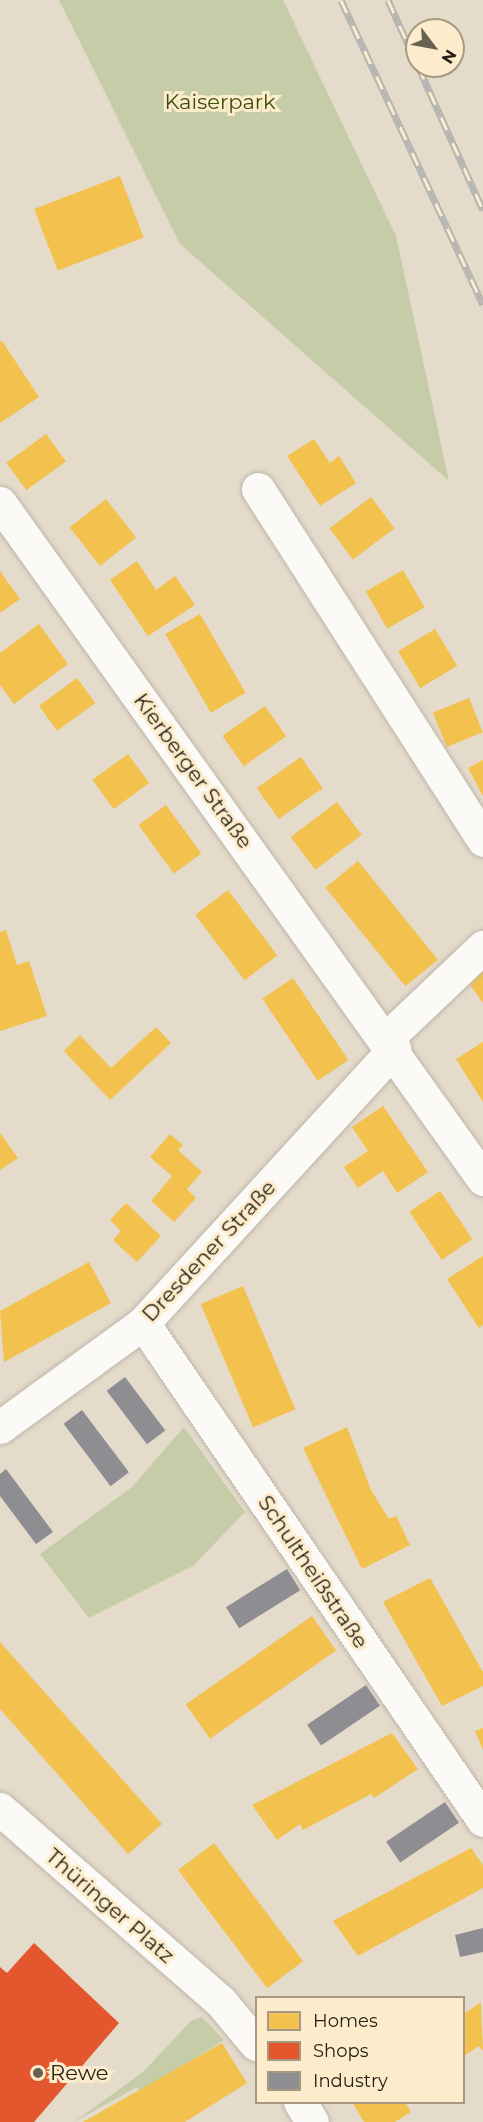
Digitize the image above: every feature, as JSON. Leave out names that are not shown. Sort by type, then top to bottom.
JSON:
[{"type":"street","points":[[258,489],[483,840]]},
{"type":"street","name":"Kierberger Straße","points":[[0,503],[390,1044],[483,1179]]},
{"type":"street","points":[[390,1044],[483,947]]},
{"type":"street","name":"Dresdener Straße","points":[[0,1426],[143,1323],[390,1044]]},
{"type":"street","name":"Schultheißstraße","points":[[143,1323],[483,1820]]},
{"type":"street","name":"Thüringer Platz","points":[[0,1809],[220,2002],[255,2043]]},
{"type":"street","points":[[301,2104],[312,2122]]},
{"type":"green space","name":"Kaiserpark","points":[[59,0],[283,0],[396,236],[449,481],[180,244]]},
{"type":"green space","points":[[184,1427],[245,1512],[193,1566],[89,1618],[40,1554],[132,1487]]},
{"type":"green space","points":[[202,2017],[224,2040],[141,2093],[137,2087],[74,2122],[143,2072],[191,2021]]},
{"type":"building: Homes","points":[[120,176],[144,238],[58,271],[34,209]]},
{"type":"building: Homes","points":[[2,341],[39,397],[0,423],[0,342]]},
{"type":"building: Homes","points":[[46,434],[66,462],[26,490],[6,463]]},
{"type":"building: Homes","points":[[314,439],[330,463],[339,456],[356,483],[320,506],[287,456]]},
{"type":"building: Homes","points":[[371,497],[394,528],[353,559],[329,528]]},
{"type":"building: Homes","points":[[106,499],[136,538],[100,566],[70,527]]},
{"type":"building: Homes","points":[[137,561],[156,590],[175,576],[195,605],[148,636],[110,580]]},
{"type":"building: Homes","points":[[403,570],[424,607],[387,629],[366,592]]},
{"type":"building: Homes","points":[[0,571],[20,599],[0,613]]},
{"type":"building: Homes","points":[[200,614],[246,693],[211,713],[165,634]]},
{"type":"building: Homes","points":[[39,624],[68,664],[14,704],[0,685],[0,653]]},
{"type":"building: Homes","points":[[435,629],[457,666],[420,688],[398,651]]},
{"type":"building: Homes","points":[[77,678],[95,703],[57,731],[39,706]]},
{"type":"building: Homes","points":[[469,698],[483,732],[447,747],[433,713]]},
{"type":"building: Homes","points":[[265,706],[286,736],[244,766],[222,736]]},
{"type":"building: Homes","points":[[128,754],[149,783],[114,809],[92,780]]},
{"type":"building: Homes","points":[[301,757],[323,788],[279,819],[257,788]]},
{"type":"building: Homes","points":[[483,760],[483,796],[468,768]]},
{"type":"building: Homes","points":[[337,802],[362,835],[315,870],[291,837]]},
{"type":"building: Homes","points":[[166,805],[201,854],[174,874],[138,825]]},
{"type":"building: Homes","points":[[358,861],[438,960],[405,986],[325,887]]},
{"type":"building: Homes","points":[[228,890],[277,955],[245,980],[195,915]]},
{"type":"building: Homes","points":[[6,930],[17,965],[29,961],[47,1016],[0,1031],[0,932]]},
{"type":"building: Homes","points":[[483,962],[483,1003],[464,976]]},
{"type":"building: Homes","points":[[293,978],[348,1060],[318,1081],[262,999]]},
{"type":"building: Homes","points":[[156,1027],[171,1043],[110,1100],[64,1051],[80,1035],[111,1068]]},
{"type":"building: Homes","points":[[483,1042],[483,1102],[456,1059]]},
{"type":"building: Homes","points":[[383,1106],[428,1172],[397,1193],[383,1171],[358,1188],[344,1167],[368,1151],[352,1127]]},
{"type":"building: Homes","points":[[0,1133],[18,1158],[0,1170]]},
{"type":"building: Homes","points":[[170,1134],[183,1145],[178,1150],[202,1172],[187,1189],[196,1198],[174,1222],[151,1201],[172,1176],[150,1157]]},
{"type":"building: Homes","points":[[440,1191],[472,1239],[442,1260],[409,1212]]},
{"type":"building: Homes","points":[[126,1203],[161,1236],[137,1262],[113,1240],[121,1231],[110,1220]]},
{"type":"building: Homes","points":[[483,1256],[483,1325],[479,1328],[447,1279]]},
{"type":"building: Homes","points":[[89,1262],[111,1303],[4,1362],[0,1311]]},
{"type":"building: Homes","points":[[243,1286],[295,1409],[253,1427],[201,1304]]},
{"type":"building: Homes","points":[[347,1427],[371,1490],[389,1519],[396,1516],[410,1545],[362,1569],[303,1448]]},
{"type":"building: Homes","points":[[430,1578],[483,1672],[483,1686],[442,1706],[383,1602]]},
{"type":"building: Homes","points":[[312,1616],[336,1650],[210,1739],[186,1704]]},
{"type":"building: Homes","points":[[0,1642],[162,1824],[128,1854],[0,1709]]},
{"type":"building: Homes","points":[[483,1728],[483,1750],[475,1731]]},
{"type":"building: Homes","points":[[392,1733],[418,1769],[374,1798],[371,1794],[303,1830],[300,1824],[277,1840],[252,1805]]},
{"type":"building: Homes","points":[[214,1843],[303,1961],[267,1988],[178,1870]]},
{"type":"building: Homes","points":[[471,1848],[483,1865],[483,1888],[358,1956],[333,1921]]},
{"type":"building: Homes","points":[[481,2002],[483,2051],[479,2046],[465,2055],[465,2013]]},
{"type":"building: Homes","points":[[222,2043],[247,2083],[185,2122],[83,2122]]},
{"type":"building: Homes","points":[[353,2104],[406,2104],[411,2112],[395,2122],[364,2122]]},
{"type":"building: Shops","name":"Rewe","points":[[34,1943],[119,2023],[34,2122],[0,2122],[0,1967],[7,1973]]},
{"type":"building: Industry","points":[[125,1377],[165,1431],[147,1444],[107,1391]]},
{"type":"building: Industry","points":[[82,1410],[129,1472],[111,1486],[64,1424]]},
{"type":"building: Industry","points":[[6,1469],[53,1532],[36,1544],[0,1496],[0,1474]]},
{"type":"building: Industry","points":[[287,1569],[300,1590],[239,1628],[226,1607]]},
{"type":"building: Industry","points":[[366,1685],[380,1706],[321,1745],[307,1725]]},
{"type":"building: Industry","points":[[445,1802],[459,1823],[400,1862],[386,1842]]},
{"type":"building: Industry","points":[[483,1928],[483,1952],[460,1957],[455,1935]]},
{"type":"railway","points":[[341,0],[483,305]]},
{"type":"railway","points":[[388,0],[405,38]]},
{"type":"railway","points":[[423,78],[483,210]]},
{"type":"place","name":"Rewe","points":[[38,2073]]}]
